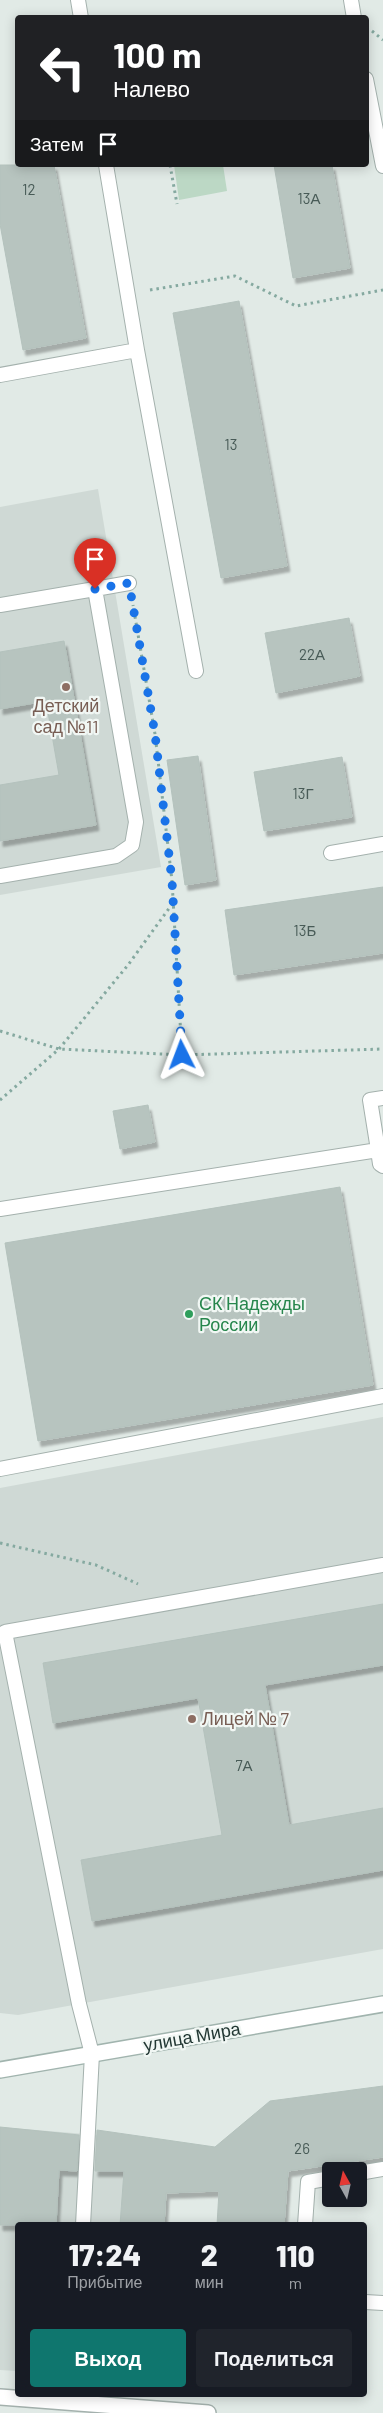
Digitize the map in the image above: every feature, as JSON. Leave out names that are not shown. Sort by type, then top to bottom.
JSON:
[{"type":"street","name":"улица Мира","points":[[0,2070],[383,2004]]},
{"type":"street","points":[[0,2397],[208,2413]]},
{"type":"lane","points":[[78,0],[80,15]]},
{"type":"lane","points":[[351,0],[354,15]]},
{"type":"lane","points":[[369,94],[383,166]]},
{"type":"lane","points":[[106,167],[127,294],[196,670]]},
{"type":"lane","points":[[0,375],[137,350]]},
{"type":"lane","points":[[0,605],[129,583]]},
{"type":"lane","points":[[0,876],[116,856],[132,845],[136,822],[95,589]]},
{"type":"lane","points":[[331,853],[383,844]]},
{"type":"lane","points":[[383,1098],[370,1100],[381,1149],[380,1164],[383,1166]]},
{"type":"lane","points":[[0,1209],[381,1149]]},
{"type":"lane","points":[[0,1469],[383,1396]]},
{"type":"lane","points":[[83,2222],[92,2054],[80,2004],[5,1632],[383,1565]]},
{"type":"lane","points":[[368,2171],[383,2168]]},
{"type":"lane","points":[[305,2222],[308,2182],[322,2180]]},
{"type":"lane","points":[[367,2302],[383,2303]]},
{"type":"path","points":[[369,28],[383,40]]},
{"type":"path","points":[[170,167],[177,204]]},
{"type":"path","points":[[127,294],[235,276],[296,306],[383,290]]},
{"type":"path","points":[[129,583],[155,734],[173,902],[182,1055]]},
{"type":"path","points":[[0,1100],[59,1049],[128,965],[173,902]]},
{"type":"path","points":[[0,1031],[59,1049],[182,1055],[383,1049]]},
{"type":"path","points":[[0,1544],[96,1565],[144,1586],[160,1606]]},
{"type":"shaded area","name":"Детский сад №11","points":[[98,489],[161,867],[0,895],[0,507]]},
{"type":"shaded area","name":"Лицей № 7","points":[[383,1417],[383,1949],[18,2015],[0,2013],[0,1488]]},
{"type":"shaded area","points":[[0,2127],[158,2140],[151,2222],[15,2222],[15,2371],[0,2370]]},
{"type":"green space","points":[[174,167],[223,167],[227,191],[179,200]]},
{"type":"building","points":[[0,165],[54,167],[86,338],[23,350],[0,224]]},
{"type":"building","points":[[274,167],[332,167],[350,268],[293,278]]},
{"type":"building","points":[[239,301],[287,566],[221,578],[173,313]]},
{"type":"building","points":[[349,618],[360,676],[276,693],[265,633]]},
{"type":"building","points":[[64,641],[96,825],[0,841],[0,785],[59,775],[46,701],[0,709],[0,652]]},
{"type":"building","points":[[198,756],[216,880],[185,885],[167,760]]},
{"type":"building","points":[[342,757],[352,817],[264,831],[254,772]]},
{"type":"building","points":[[383,887],[383,953],[234,975],[225,910]]},
{"type":"building","points":[[148,1105],[155,1142],[120,1149],[113,1111]]},
{"type":"building","name":"СК Надежды России","points":[[340,1187],[373,1385],[38,1441],[5,1243]]},
{"type":"building","points":[[383,1604],[383,1665],[265,1685],[289,1825],[383,1808],[383,1870],[92,1921],[81,1860],[222,1835],[198,1698],[53,1723],[43,1663]]},
{"type":"building","points":[[383,2086],[383,2157],[349,2162],[322,2162],[322,2166],[288,2171],[284,2222],[217,2222],[219,2191],[166,2193],[164,2222],[120,2222],[124,2171],[95,2171],[97,2130],[215,2147],[270,2101]]},
{"type":"building","points":[[0,2127],[79,2135],[77,2171],[59,2170],[56,2222],[15,2222],[15,2225],[0,2225]]},
{"type":"place","name":"Детский сад №11","points":[[66,687]]},
{"type":"place","name":"СК Надежды России","points":[[189,1314]]},
{"type":"place","name":"Лицей № 7","points":[[192,1719]]},
{"type":"route","points":[[95,589],[129,583],[155,734],[172,881],[182,1055]]}]
